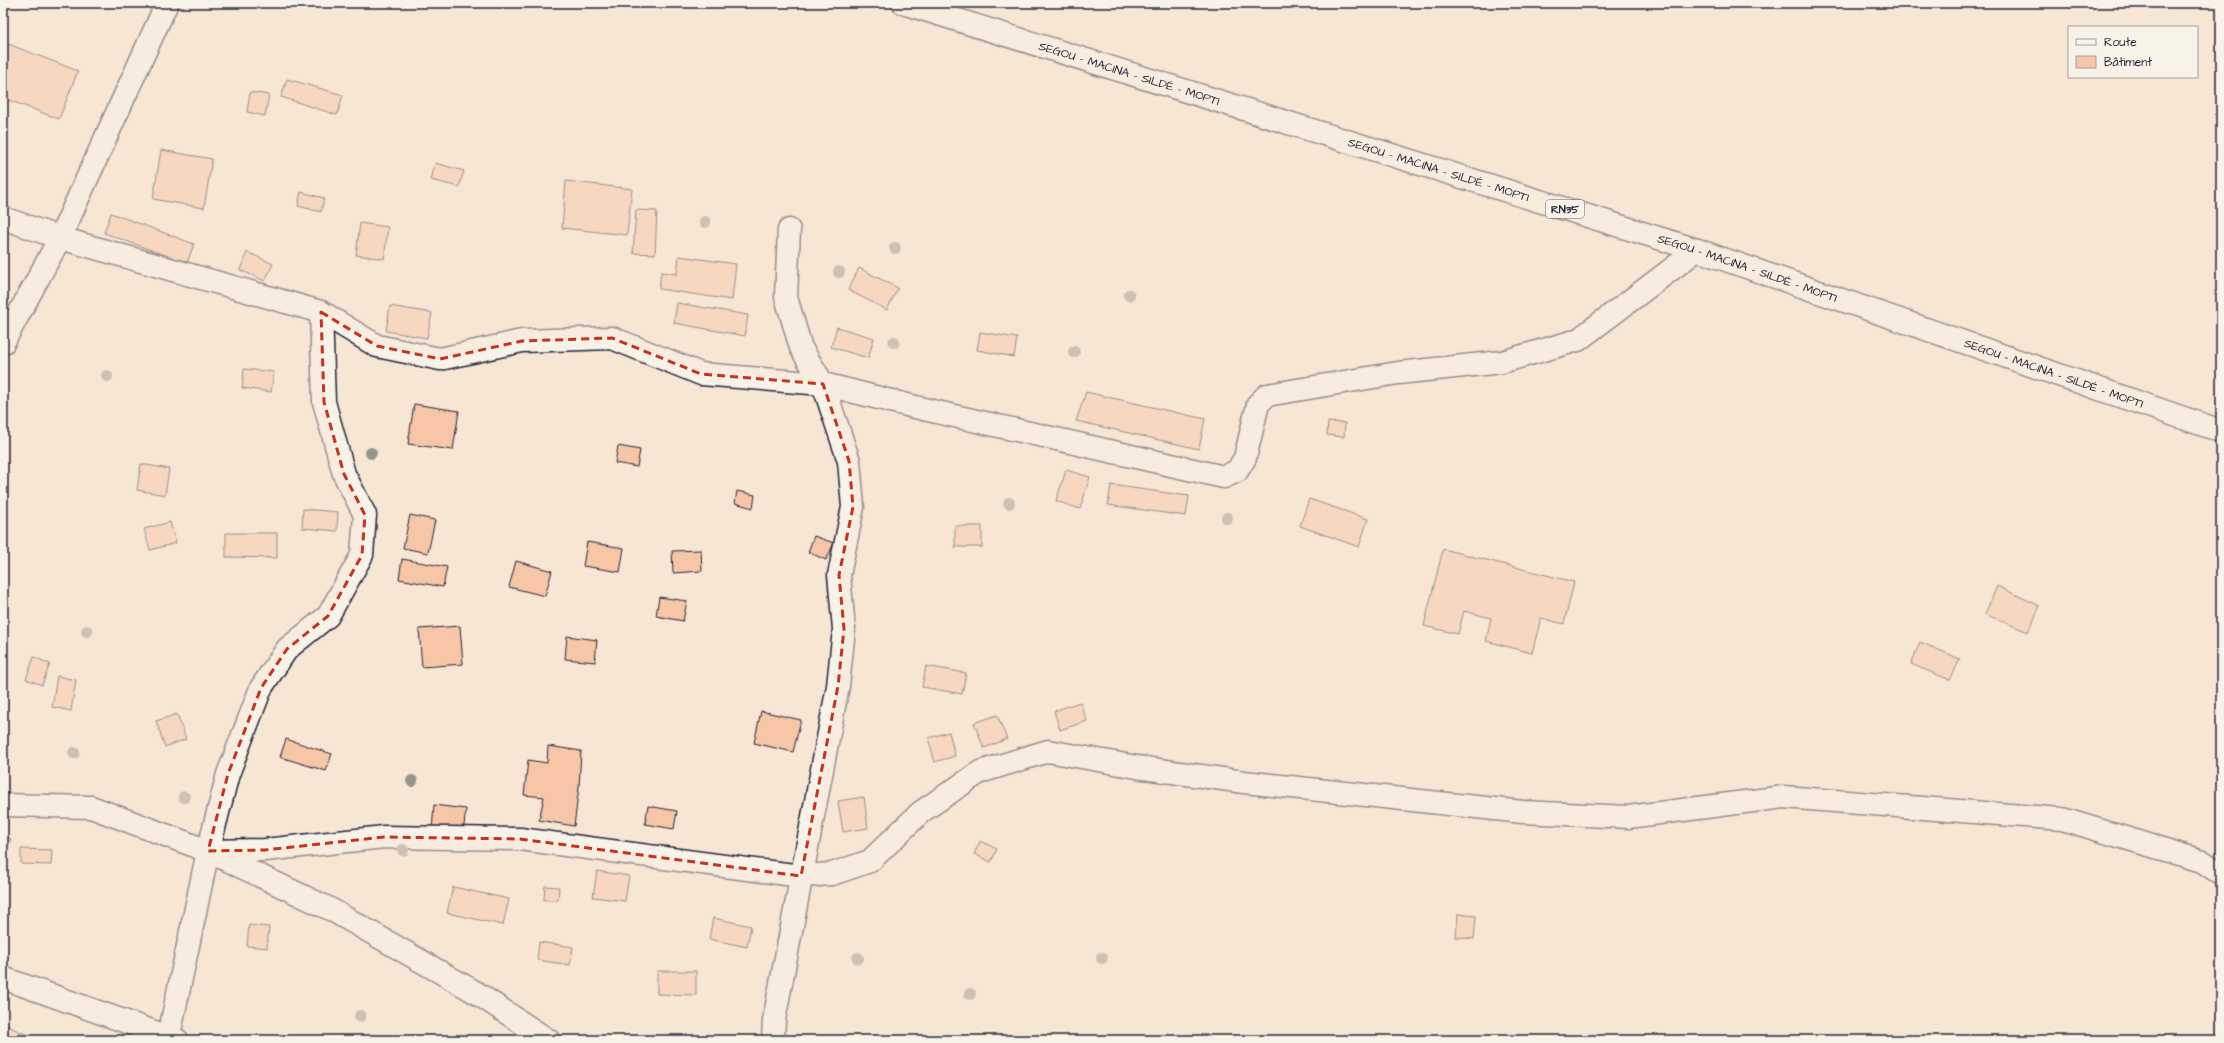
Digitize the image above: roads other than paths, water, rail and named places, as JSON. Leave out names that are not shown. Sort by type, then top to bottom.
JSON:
[{"type":"street","points":[[3,343],[60,238],[166,3]]},
{"type":"street","name":"SEGOU - MACINA - SILDÉ - MOPTI","points":[[903,3],[1697,250],[2221,431]]},
{"type":"street","points":[[3,218],[60,238],[320,312],[377,346],[440,359],[522,341],[612,338],[701,374],[823,384],[915,407],[1224,477],[1237,471],[1245,458],[1258,404],[1267,395],[1398,373],[1502,362],[1578,340],[1697,250]]},
{"type":"street","points":[[773,1040],[774,1020],[838,686],[844,629],[840,575],[853,507],[849,461],[823,384],[801,348],[786,297],[789,230]]},
{"type":"street","points":[[3,978],[171,1039],[208,851],[228,774],[261,688],[287,649],[328,616],[362,555],[365,515],[344,474],[324,402],[320,312]]},
{"type":"street","points":[[208,851],[265,850],[384,838],[520,839],[801,876],[832,874],[870,861],[921,812],[980,772],[1048,751],[1137,767],[1244,782],[1523,812],[1628,817],[1784,797],[2062,819],[2202,861],[2221,874]]},
{"type":"street","points":[[3,805],[91,807],[208,851],[330,909],[475,992],[548,1040]]}]
